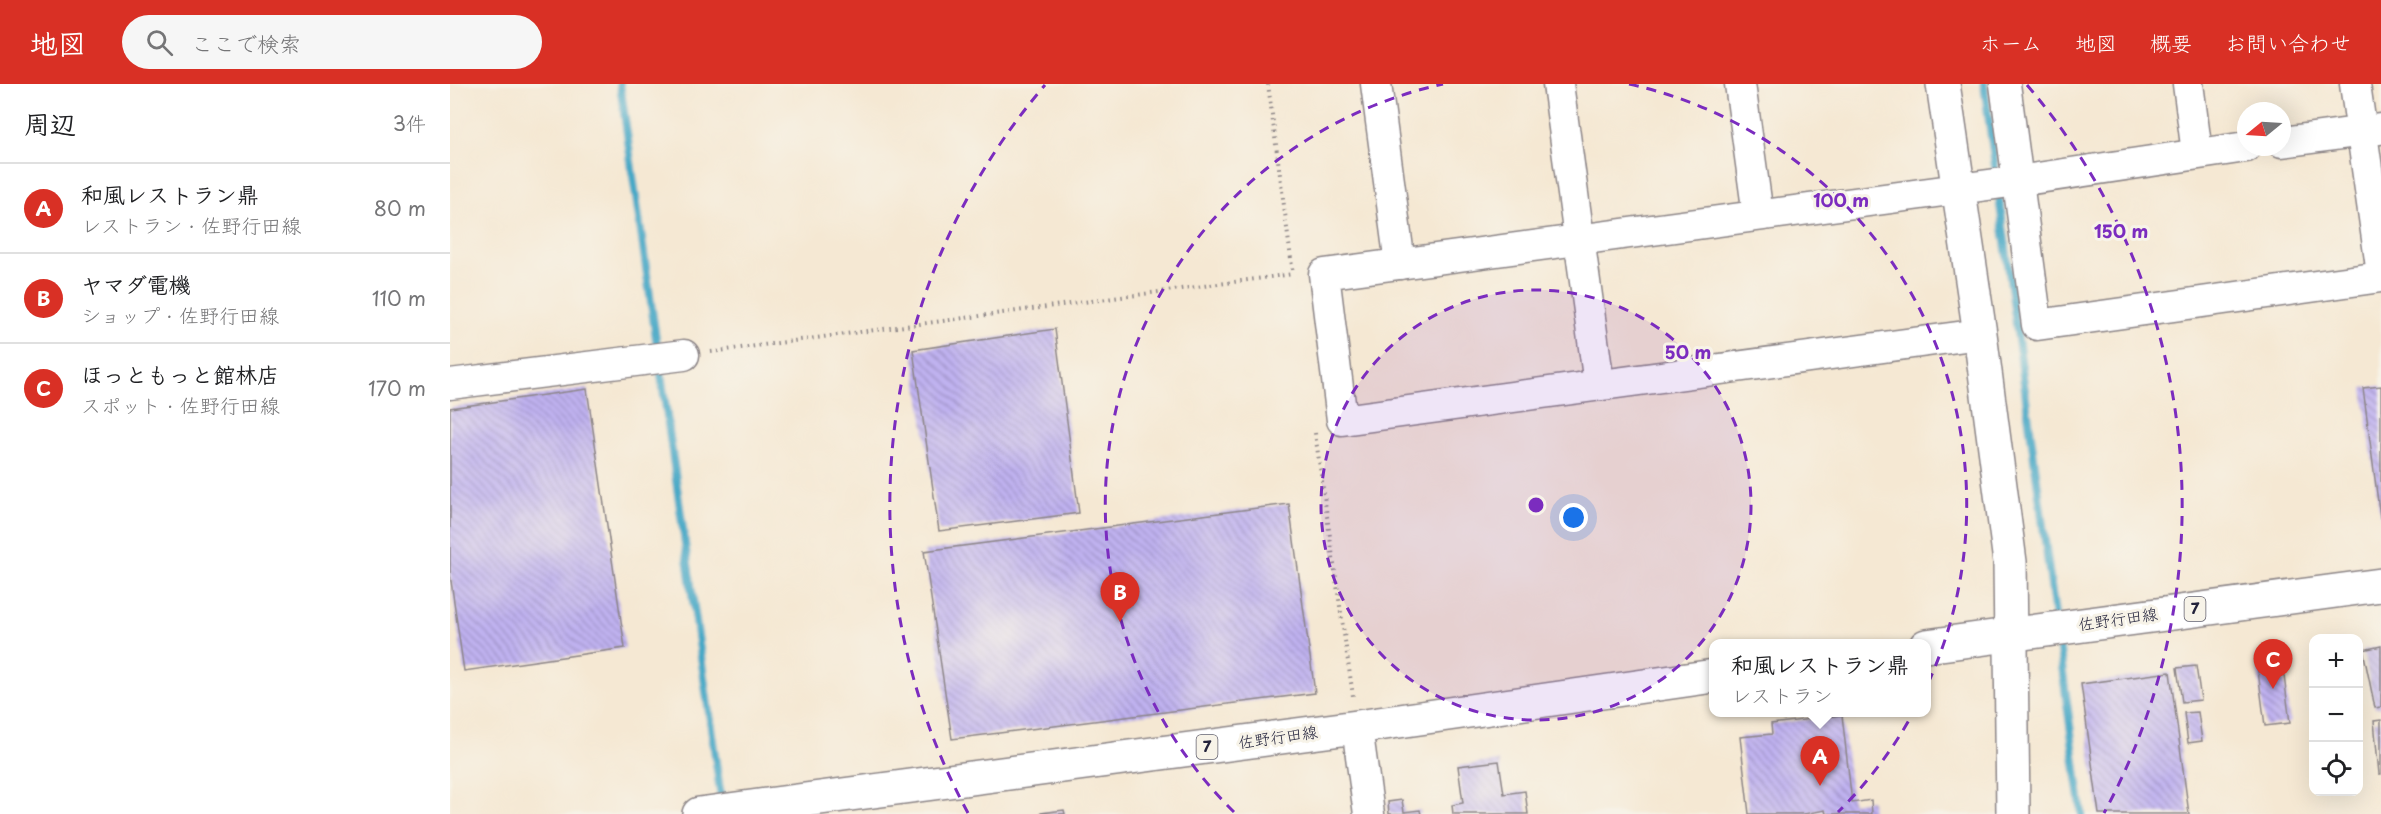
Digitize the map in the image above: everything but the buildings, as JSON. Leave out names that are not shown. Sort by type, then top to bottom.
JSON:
[{"type":"main road","points":[[1943,84],[1980,334],[2010,562],[2009,634],[2013,814]]},
{"type":"main road","name":"佐野行田線","points":[[1931,645],[2381,585]]},
{"type":"main road","name":"佐野行田線","points":[[699,814],[1357,727],[1709,677]]},
{"type":"street","points":[[1376,84],[1400,264]]},
{"type":"street","points":[[1558,84],[1599,384]]},
{"type":"street","points":[[1740,84],[1758,215]]},
{"type":"street","points":[[2005,84],[2037,325],[2381,277]]},
{"type":"street","points":[[2188,84],[2198,153]]},
{"type":"street","points":[[2355,84],[2372,130],[2381,267]]},
{"type":"street","points":[[2291,141],[2372,130]]},
{"type":"street","points":[[1980,334],[1342,420],[1324,274],[1958,188],[2018,182],[2237,148]]},
{"type":"street","points":[[450,384],[684,355]]},
{"type":"street","points":[[1357,727],[1369,814]]},
{"type":"path","points":[[1268,84],[1294,285]]},
{"type":"path","points":[[684,355],[1293,274]]},
{"type":"path","points":[[1314,421],[1357,727]]},
{"type":"waterway","points":[[620,84],[722,805]]},
{"type":"waterway","points":[[1984,84],[2056,623]]},
{"type":"waterway","points":[[2058,636],[2082,814]]},
{"type":"place","name":"ヤマダ電機","points":[[1120,622]]},
{"type":"place","name":"ほっともっと館林店","points":[[2273,689]]},
{"type":"place","name":"和風レストラン鼎","points":[[1820,786]]}]
